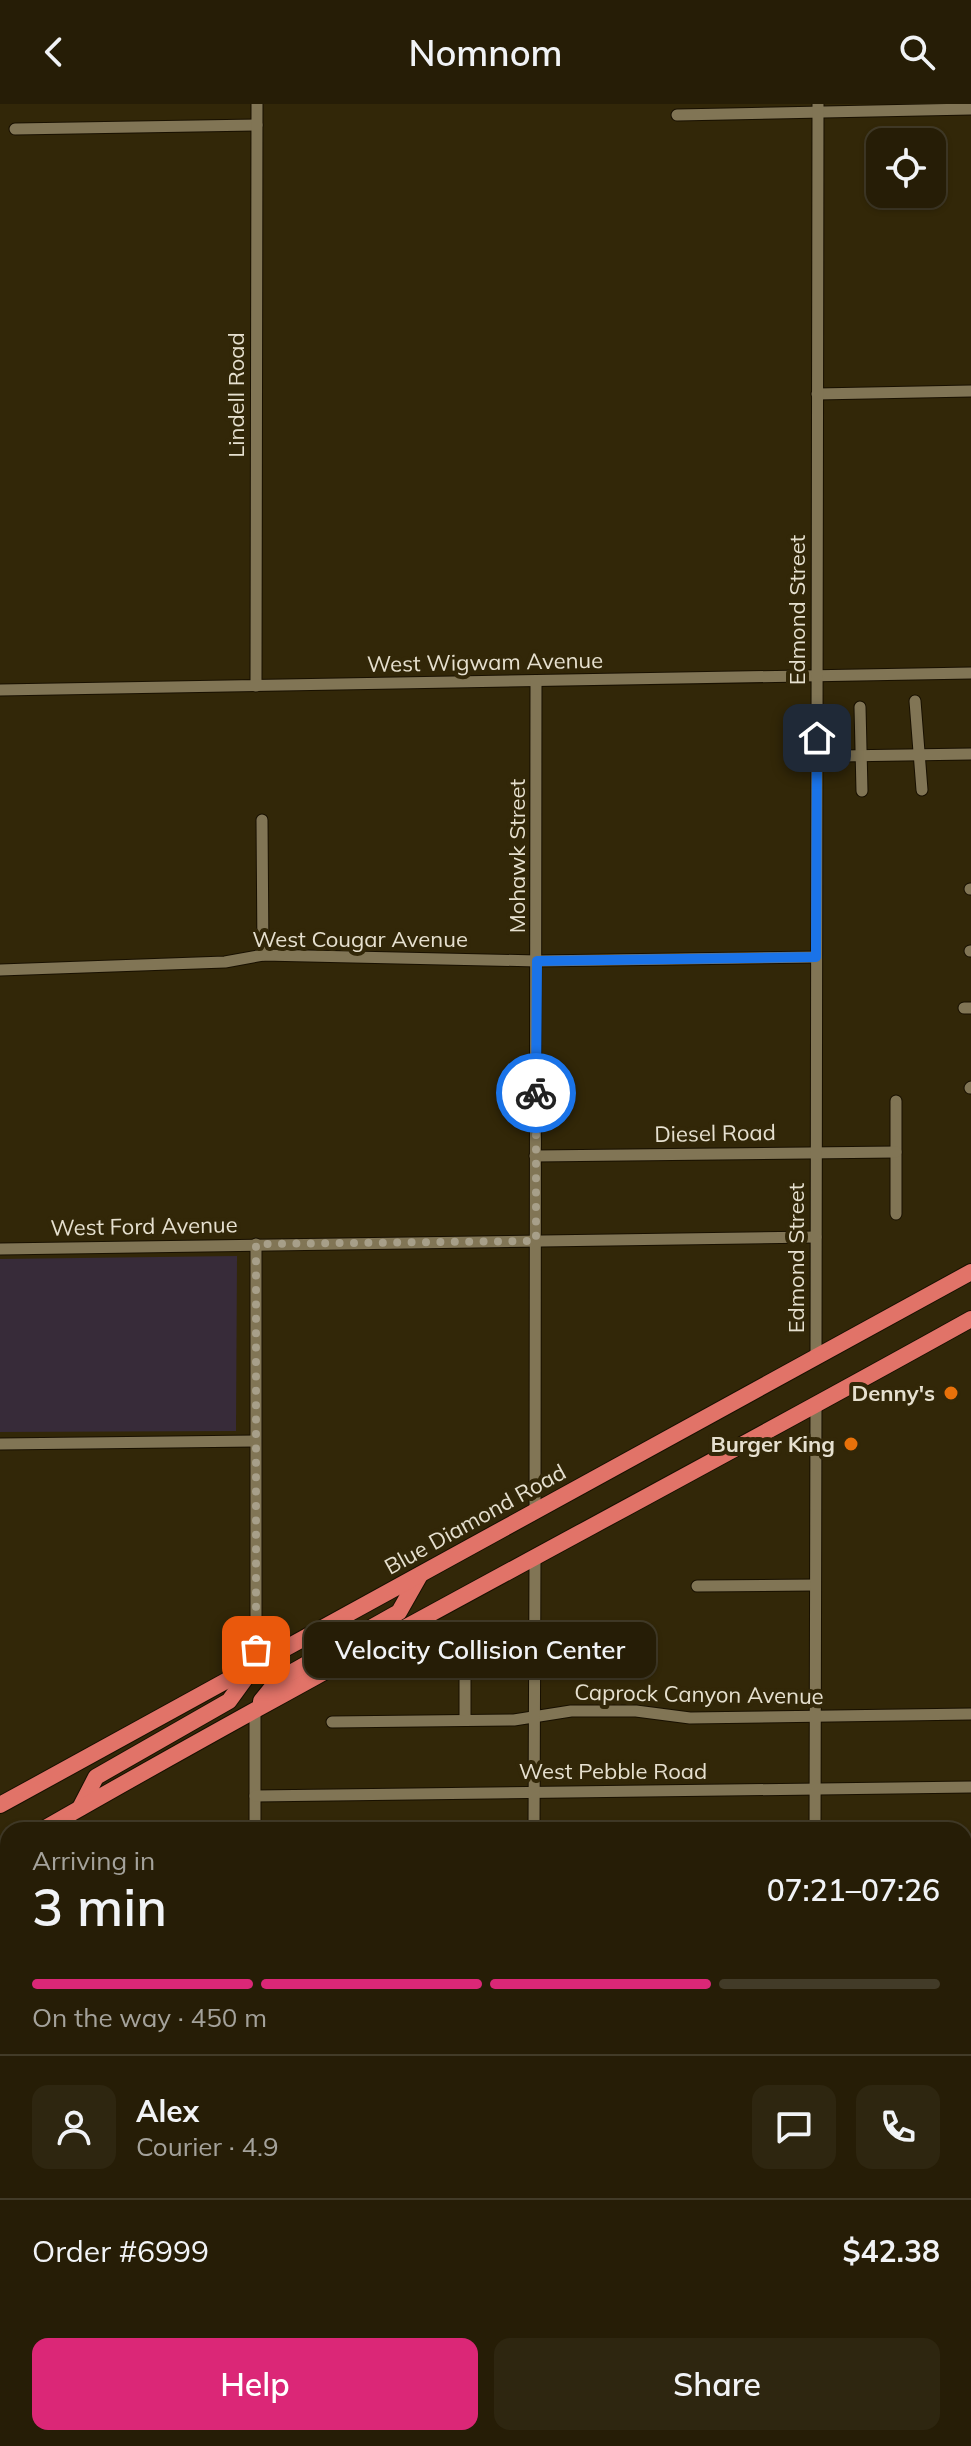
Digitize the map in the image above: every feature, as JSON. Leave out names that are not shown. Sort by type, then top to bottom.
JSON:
[{"type":"highway","name":"Blue Diamond Road","points":[[0,1805],[971,1272]]},
{"type":"highway","points":[[56,1822],[255,1708],[535,1560],[971,1319]]},
{"type":"highway","points":[[255,1708],[278,1680],[399,1612],[421,1573]]},
{"type":"highway","points":[[79,1809],[96,1777],[229,1701],[256,1664]]},
{"type":"street","name":"Lindell Road","points":[[256,686],[257,104]]},
{"type":"street","points":[[677,115],[818,108],[971,109]]},
{"type":"street","name":"Edmond Street","points":[[816,1357],[818,108]]},
{"type":"street","points":[[15,129],[257,125]]},
{"type":"street","points":[[817,394],[971,391]]},
{"type":"street","name":"West Wigwam Avenue","points":[[0,690],[971,673]]},
{"type":"street","name":"Mohawk Street","points":[[535,1511],[536,681]]},
{"type":"street","points":[[915,701],[916,755],[922,790]]},
{"type":"street","points":[[860,707],[862,791]]},
{"type":"street","points":[[840,756],[971,754]]},
{"type":"street","points":[[262,820],[263,955]]},
{"type":"street","name":"West Cougar Avenue","points":[[0,970],[225,962],[263,955],[537,961],[816,957]]},
{"type":"street","points":[[896,1101],[896,1214]]},
{"type":"street","name":"Diesel Road","points":[[535,1156],[896,1152]]},
{"type":"street","name":"West Ford Avenue","points":[[0,1249],[816,1237]]},
{"type":"street","points":[[256,1244],[256,1664]]},
{"type":"street","points":[[815,1822],[816,1405]]},
{"type":"street","points":[[0,1444],[255,1441]]},
{"type":"street","points":[[534,1822],[535,1560]]},
{"type":"street","points":[[697,1586],[815,1585]]},
{"type":"street","points":[[465,1642],[465,1720]]},
{"type":"street","points":[[255,1708],[255,1822]]},
{"type":"street","name":"Caprock Canyon Avenue","points":[[332,1722],[534,1717],[571,1711],[690,1718],[971,1714]]},
{"type":"street","name":"West Pebble Road","points":[[255,1796],[971,1787]]},
{"type":"shaded area","points":[[237,1256],[236,1431],[0,1432],[0,1259]]},
{"type":"way so far","points":[[256,1650],[256,1244],[536,1241],[536,1093]]},
{"type":"place","name":"Denny's","points":[[951,1393]]},
{"type":"place","name":"Burger King","points":[[851,1444]]},
{"type":"place","name":"Velocity Collision Center","points":[[256,1650]]},
{"type":"route","points":[[536,1093],[537,961],[816,957],[817,738]]}]
